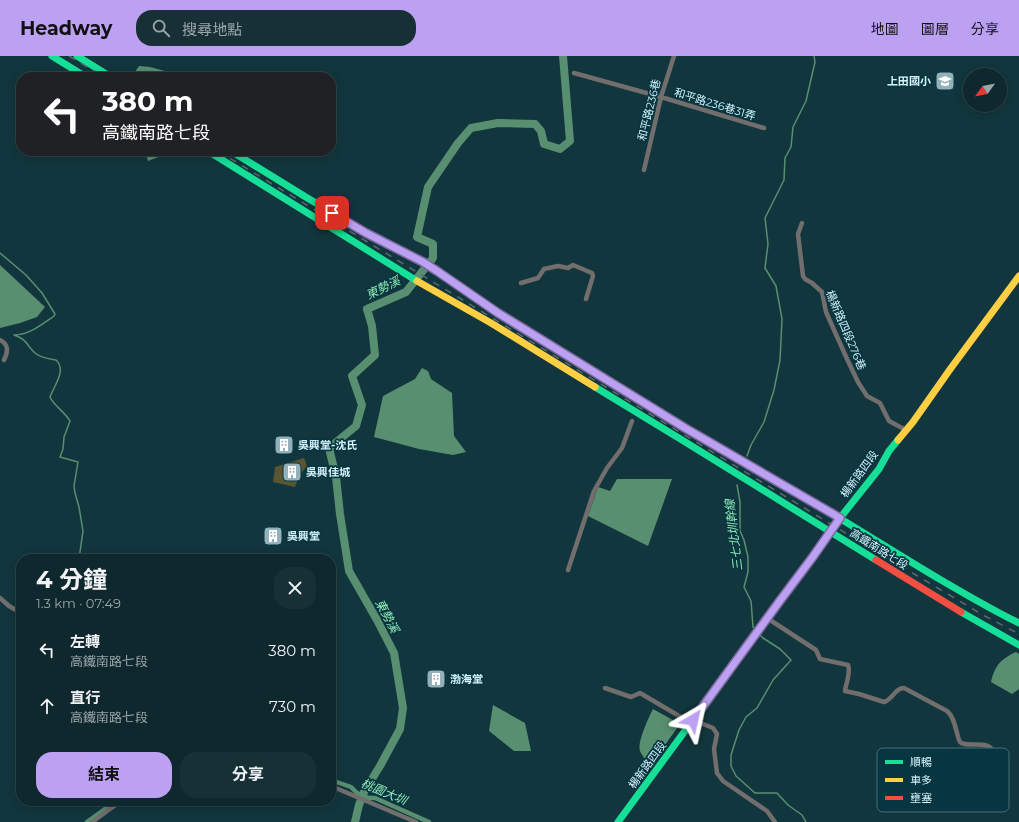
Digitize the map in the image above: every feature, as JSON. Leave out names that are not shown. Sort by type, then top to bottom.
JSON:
[{"type":"main road","points":[[52,56],[78,72]]},
{"type":"main road","points":[[77,56],[103,72]]},
{"type":"main road","name":"高鐵南路七段","points":[[216,156],[420,283],[446,302],[491,324],[950,606],[1019,645]]},
{"type":"main road","name":"高鐵南路七段","points":[[239,156],[360,229],[423,262],[479,298],[498,313],[679,424],[840,518],[994,611],[1019,623]]},
{"type":"main road","name":"楊新路四段","points":[[618,822],[840,518],[879,469],[889,451],[1019,276]]},
{"type":"street","name":"和平路236巷","points":[[644,170],[661,97],[674,56]]},
{"type":"street","name":"和平路236巷31弄","points":[[574,73],[764,128]]},
{"type":"street","name":"楊新路四段276巷","points":[[802,223],[798,234],[803,276],[822,292],[826,312],[858,382],[867,396],[880,403],[890,421],[906,430]]},
{"type":"street","points":[[521,283],[538,278],[544,269],[558,266],[568,268],[573,266],[592,273],[593,276],[586,299]]},
{"type":"street","points":[[0,340],[5,343],[8,353],[4,360]]},
{"type":"street","points":[[568,570],[594,491],[607,468],[622,448],[632,421]]},
{"type":"street","points":[[0,598],[16,610]]},
{"type":"street","points":[[767,618],[816,650],[820,659],[848,665],[850,667],[845,691],[884,702],[888,701],[898,689],[902,687],[947,710],[955,725],[961,743],[976,744],[991,748]]},
{"type":"street","points":[[605,688],[630,697],[640,693],[692,721],[713,728],[717,734],[714,749],[717,774],[723,781],[767,811],[775,822]]},
{"type":"street","points":[[336,788],[416,822]]},
{"type":"street","points":[[92,822],[114,806]]},
{"type":"shaded area","points":[[139,66],[150,67],[168,72],[135,72]]},
{"type":"shaded area","points":[[146,156],[161,156],[148,161]]},
{"type":"shaded area","points":[[0,265],[45,307],[37,317],[0,328]]},
{"type":"shaded area","points":[[422,368],[428,371],[431,379],[452,393],[454,436],[466,452],[453,455],[419,449],[374,437],[383,396],[415,379]]},
{"type":"shaded area","points":[[304,458],[307,466],[299,476],[295,487],[273,482],[275,467]]},
{"type":"shaded area","points":[[617,479],[672,479],[648,546],[588,516],[598,487],[610,491]]},
{"type":"shaded area","points":[[1016,652],[1019,654],[1019,689],[1012,694],[991,682],[994,671],[999,663],[1006,657]]},
{"type":"shaded area","points":[[493,705],[525,723],[531,751],[514,751],[489,731]]},
{"type":"shaded area","points":[[653,709],[680,724],[652,763],[646,762],[640,751],[640,742]]},
{"type":"waterway","name":"東勢溪","points":[[355,822],[364,792],[400,729],[403,708],[394,653],[349,571],[336,477],[329,448],[356,426],[362,405],[352,376],[375,355],[372,326],[367,309],[406,292],[433,258],[433,244],[417,237],[428,187],[458,143],[471,128],[498,123],[535,124],[541,131],[544,144],[560,149],[570,141],[563,56]]},
{"type":"waterway","name":"三七北圳幹線","points":[[747,456],[751,445],[764,422],[774,390],[780,360],[782,319],[776,286],[765,268],[768,244],[765,218],[784,180],[785,158],[791,147],[793,127],[806,101],[815,62],[814,56]]},
{"type":"waterway","points":[[0,253],[26,275],[42,293],[55,314],[35,329],[19,335],[14,335],[24,341],[37,355],[56,360],[59,364],[59,378],[50,397],[70,421],[64,437],[63,449],[60,457],[78,462],[74,486],[83,531],[80,554]]},
{"type":"waterway","name":"三七北圳幹線","points":[[737,485],[740,502],[740,531],[748,557],[748,572],[744,587],[751,601],[753,627],[755,629]]},
{"type":"waterway","name":"三七北圳幹線","points":[[760,635],[780,649],[791,660],[773,680],[757,708],[746,717],[739,730],[731,755],[731,766],[736,776],[755,793],[777,793],[788,805],[802,815],[806,822]]},
{"type":"waterway","name":"桃園大圳","points":[[336,782],[351,787],[357,793],[369,798],[375,798],[429,822]]},
{"type":"waterway","name":"桃園大圳","points":[[87,822],[109,806]]},
{"type":"railway","points":[[69,56],[96,72]]},
{"type":"railway","points":[[226,156],[852,537],[983,615],[1019,634]]},
{"type":"traffic: fast","points":[[52,56],[78,72]]},
{"type":"traffic: fast","points":[[77,56],[103,72]]},
{"type":"traffic: fast","points":[[216,156],[417,281]]},
{"type":"traffic: fast","points":[[239,156],[367,233],[423,262],[498,313],[590,369]]},
{"type":"traffic: fast","points":[[595,387],[876,560]]},
{"type":"traffic: fast","points":[[618,822],[840,518],[879,469],[889,451],[898,440]]},
{"type":"traffic: fast","points":[[794,491],[941,580],[989,608],[1019,623]]},
{"type":"traffic: fast","points":[[961,612],[1019,645]]},
{"type":"traffic: slow","points":[[898,440],[913,422],[1019,276]]},
{"type":"traffic: slow","points":[[417,281],[491,323],[595,387]]},
{"type":"traffic: slow","points":[[590,369],[685,428],[794,491]]},
{"type":"traffic: jam","points":[[876,560],[961,612]]},
{"type":"place","name":"上田國小","points":[[945,81]]},
{"type":"place","name":"吳興堂-沈氏","points":[[284,445]]},
{"type":"place","name":"吳興佳城","points":[[292,472]]},
{"type":"place","name":"吳興堂","points":[[273,536]]},
{"type":"place","name":"渤海堂","points":[[436,679]]},
{"type":"route","points":[[332,213],[366,233],[423,262],[498,313],[685,428],[840,518],[693,720]]}]
